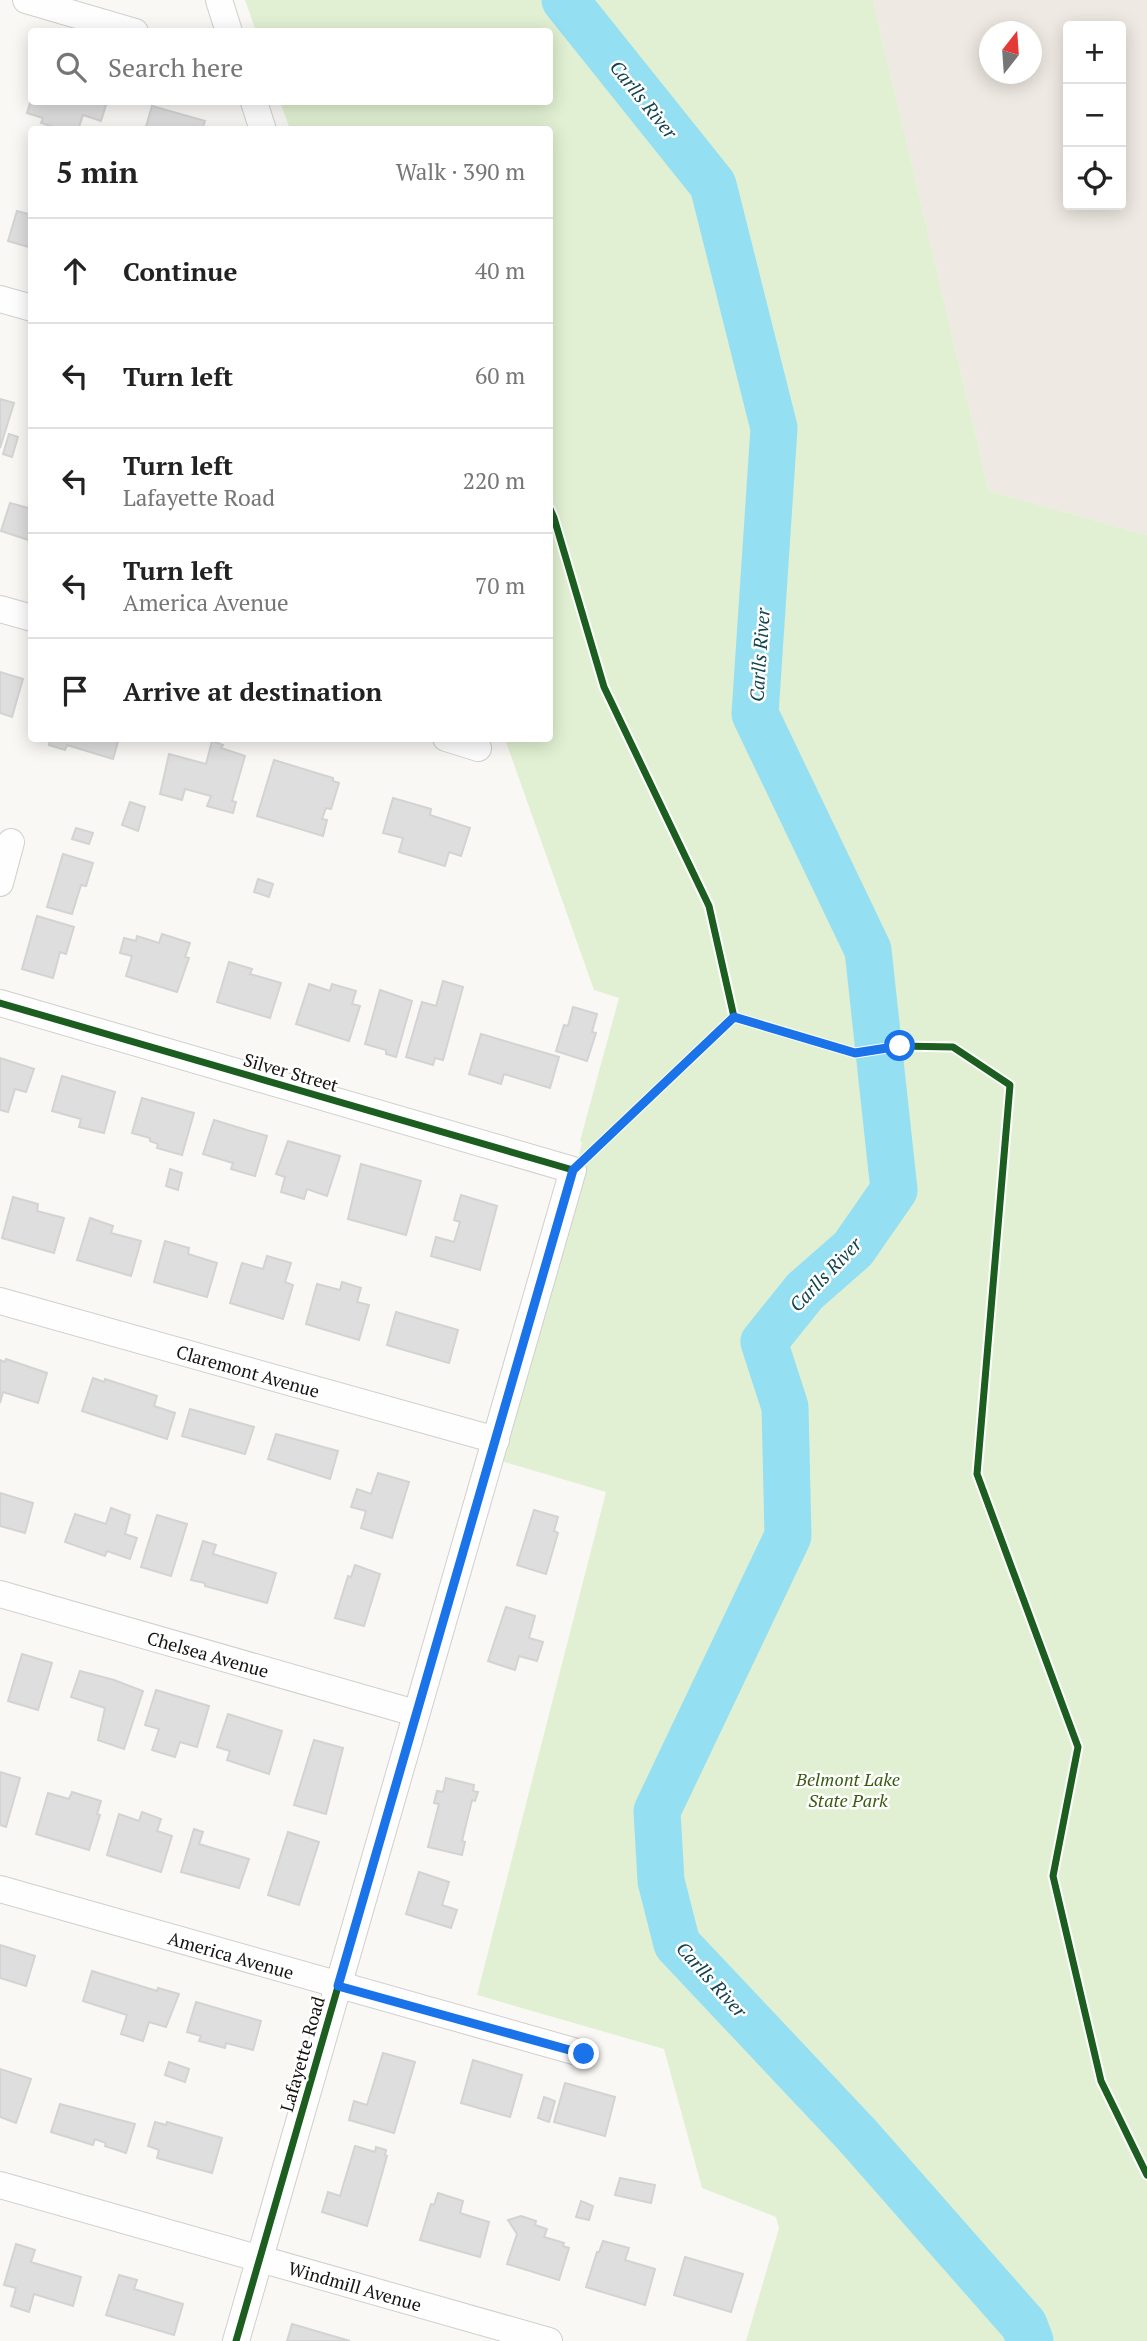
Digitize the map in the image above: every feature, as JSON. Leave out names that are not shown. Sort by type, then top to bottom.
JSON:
[{"type":"street","points":[[26,0],[121,28]]},
{"type":"street","points":[[219,0],[228,28]]},
{"type":"street","points":[[255,105],[262,126]]},
{"type":"street","points":[[0,299],[28,308]]},
{"type":"street","points":[[0,609],[28,617]]},
{"type":"street","points":[[0,883],[11,842]]},
{"type":"street","name":"Silver Street","points":[[0,1003],[573,1170]]},
{"type":"street","name":"Lafayette Road","points":[[236,2341],[573,1170]]},
{"type":"street","name":"Claremont Avenue","points":[[0,1301],[496,1440]]},
{"type":"street","name":"Chelsea Avenue","points":[[0,1594],[415,1713]]},
{"type":"street","name":"America Avenue","points":[[0,1889],[584,2054]]},
{"type":"street","name":"Windmill Avenue","points":[[0,2185],[549,2341]]},
{"type":"shaded area","points":[[873,0],[1147,0],[1147,535],[989,491]]},
{"type":"green space","name":"Belmont Lake State Park","points":[[245,0],[873,0],[989,491],[1147,535],[1147,2341],[746,2341],[779,2228],[776,2217],[702,2188],[664,2049],[477,1995],[606,1492],[501,1461],[582,1143],[580,1141],[619,998],[594,990],[506,742],[553,742],[553,126],[289,126],[281,105],[553,105],[553,28],[255,28]]},
{"type":"building","points":[[30,105],[106,105],[101,121],[83,115],[79,126],[50,126],[41,123],[43,118],[27,113]]},
{"type":"building","points":[[152,106],[205,121],[203,126],[146,126]]},
{"type":"building","points":[[17,211],[28,214],[28,247],[8,241]]},
{"type":"building","points":[[0,399],[14,403],[0,448]]},
{"type":"building","points":[[9,434],[18,437],[12,457],[3,454]]},
{"type":"building","points":[[10,503],[28,508],[28,540],[1,531]]},
{"type":"building","points":[[0,672],[23,679],[12,717],[0,713]]},
{"type":"building","points":[[49,742],[118,742],[113,759],[67,745],[65,750],[49,745]]},
{"type":"building","points":[[212,742],[245,756],[232,801],[236,802],[233,813],[207,806],[211,796],[185,789],[182,800],[160,794],[169,754],[206,764]]},
{"type":"building","points":[[274,760],[333,778],[333,781],[339,783],[331,809],[326,808],[322,819],[327,820],[323,836],[257,816]]},
{"type":"building","points":[[393,798],[431,809],[430,815],[470,828],[461,856],[449,852],[445,866],[399,852],[403,838],[383,833]]},
{"type":"building","points":[[130,802],[145,807],[138,831],[122,825]]},
{"type":"building","points":[[76,828],[93,833],[89,844],[72,839]]},
{"type":"building","points":[[63,854],[93,863],[86,886],[81,885],[72,914],[47,907]]},
{"type":"building","points":[[258,879],[273,884],[269,897],[254,892]]},
{"type":"building","points":[[37,916],[74,927],[66,954],[60,952],[53,978],[22,969]]},
{"type":"building","points":[[162,934],[190,943],[185,957],[189,958],[177,992],[126,976],[132,956],[120,953],[124,938],[136,941],[137,936],[159,943]]},
{"type":"building","points":[[229,962],[252,969],[250,974],[281,983],[270,1018],[217,1002]]},
{"type":"building","points":[[443,981],[463,987],[443,1060],[435,1058],[433,1065],[406,1057],[422,1002],[436,1006]]},
{"type":"building","points":[[309,984],[330,991],[332,984],[356,991],[352,1004],[360,1006],[349,1041],[296,1024]]},
{"type":"building","points":[[380,990],[412,1001],[396,1057],[386,1054],[386,1050],[365,1044]]},
{"type":"building","points":[[573,1007],[597,1014],[592,1032],[596,1033],[587,1061],[556,1051],[564,1025],[568,1026]]},
{"type":"building","points":[[481,1034],[559,1057],[550,1088],[504,1074],[501,1084],[469,1074]]},
{"type":"building","points":[[0,1058],[34,1069],[26,1092],[15,1089],[8,1112],[0,1110]]},
{"type":"building","points":[[62,1076],[115,1092],[104,1133],[79,1127],[81,1119],[52,1111]]},
{"type":"building","points":[[142,1098],[194,1113],[182,1155],[157,1148],[158,1144],[150,1141],[150,1138],[132,1133]]},
{"type":"building","points":[[214,1120],[267,1136],[255,1176],[231,1169],[233,1163],[203,1154]]},
{"type":"building","points":[[288,1141],[340,1156],[327,1196],[307,1189],[304,1199],[281,1192],[285,1177],[276,1174]]},
{"type":"building","points":[[361,1164],[421,1181],[406,1235],[348,1219]]},
{"type":"building","points":[[170,1169],[182,1173],[178,1190],[166,1186]]},
{"type":"building","points":[[461,1195],[497,1206],[480,1270],[431,1256],[436,1237],[454,1242],[460,1222],[454,1220]]},
{"type":"building","points":[[13,1197],[38,1204],[37,1211],[64,1218],[54,1253],[2,1238]]},
{"type":"building","points":[[90,1218],[113,1226],[111,1233],[141,1241],[131,1276],[77,1260]]},
{"type":"building","points":[[165,1241],[189,1248],[188,1254],[217,1263],[207,1297],[154,1282]]},
{"type":"building","points":[[267,1256],[291,1263],[285,1282],[293,1285],[283,1319],[230,1303],[242,1263],[263,1269]]},
{"type":"building","points":[[342,1282],[361,1288],[357,1302],[369,1305],[359,1340],[306,1324],[317,1284],[340,1290]]},
{"type":"building","points":[[396,1312],[458,1330],[449,1363],[387,1345]]},
{"type":"building","points":[[6,1359],[47,1373],[38,1403],[3,1392],[0,1403],[0,1360],[5,1362]]},
{"type":"building","points":[[93,1378],[104,1382],[105,1379],[157,1396],[154,1406],[175,1413],[167,1439],[82,1411]]},
{"type":"building","points":[[190,1409],[254,1427],[245,1454],[182,1436]]},
{"type":"building","points":[[276,1434],[338,1451],[330,1479],[268,1459]]},
{"type":"building","points":[[378,1473],[409,1482],[392,1538],[361,1528],[366,1511],[351,1507],[357,1489],[371,1494]]},
{"type":"building","points":[[0,1493],[33,1503],[25,1533],[0,1526]]},
{"type":"building","points":[[111,1508],[130,1515],[125,1534],[137,1538],[130,1559],[107,1551],[105,1556],[65,1542],[75,1514],[106,1524]]},
{"type":"building","points":[[534,1510],[558,1517],[554,1531],[558,1533],[546,1574],[517,1565]]},
{"type":"building","points":[[157,1515],[187,1524],[171,1576],[141,1567]]},
{"type":"building","points":[[203,1541],[216,1545],[213,1554],[276,1573],[267,1603],[191,1580]]},
{"type":"building","points":[[355,1565],[380,1574],[364,1626],[335,1618],[348,1576],[351,1577]]},
{"type":"building","points":[[506,1607],[535,1616],[529,1638],[543,1642],[537,1661],[519,1656],[515,1670],[488,1661]]},
{"type":"building","points":[[22,1654],[52,1663],[38,1710],[8,1701]]},
{"type":"building","points":[[80,1671],[143,1691],[124,1749],[98,1740],[105,1708],[71,1697]]},
{"type":"building","points":[[156,1690],[209,1706],[197,1747],[180,1742],[175,1757],[152,1750],[159,1729],[145,1725]]},
{"type":"building","points":[[228,1714],[282,1731],[269,1774],[227,1760],[230,1751],[217,1747]]},
{"type":"building","points":[[314,1740],[343,1748],[326,1814],[294,1805]]},
{"type":"building","points":[[0,1772],[20,1778],[6,1827],[0,1825]]},
{"type":"building","points":[[446,1778],[474,1785],[473,1791],[478,1792],[475,1801],[472,1800],[462,1841],[465,1842],[462,1855],[428,1847],[439,1804],[434,1803],[437,1791],[443,1792]]},
{"type":"building","points":[[72,1792],[101,1801],[97,1814],[100,1815],[89,1850],[36,1834],[48,1793],[69,1799]]},
{"type":"building","points":[[142,1812],[161,1819],[157,1831],[172,1836],[161,1872],[107,1855],[119,1814],[139,1821]]},
{"type":"building","points":[[194,1829],[203,1832],[199,1844],[249,1859],[239,1888],[181,1872]]},
{"type":"building","points":[[288,1832],[319,1842],[299,1905],[268,1895]]},
{"type":"building","points":[[419,1872],[449,1882],[442,1905],[457,1910],[451,1928],[406,1914]]},
{"type":"building","points":[[0,1945],[35,1956],[26,1986],[0,1978]]},
{"type":"building","points":[[92,1971],[157,1991],[158,1988],[179,1994],[166,2027],[149,2022],[143,2041],[121,2034],[127,2015],[83,2001]]},
{"type":"building","points":[[196,2002],[261,2021],[253,2050],[226,2043],[225,2048],[199,2041],[201,2036],[187,2032]]},
{"type":"building","points":[[383,2053],[415,2062],[394,2133],[349,2120],[354,2101],[367,2105]]},
{"type":"building","points":[[473,2060],[522,2075],[510,2117],[461,2103]]},
{"type":"building","points":[[169,2062],[189,2069],[185,2082],[165,2075]]},
{"type":"building","points":[[0,2069],[31,2079],[16,2123],[0,2117]]},
{"type":"building","points":[[565,2083],[615,2097],[605,2136],[554,2122]]},
{"type":"building","points":[[544,2097],[555,2101],[549,2122],[538,2118]]},
{"type":"building","points":[[60,2104],[135,2124],[126,2153],[105,2146],[106,2143],[95,2139],[93,2145],[51,2132]]},
{"type":"building","points":[[155,2122],[166,2125],[167,2122],[222,2138],[212,2173],[157,2158],[159,2150],[148,2146]]},
{"type":"building","points":[[355,2146],[375,2152],[376,2147],[386,2150],[387,2156],[367,2226],[322,2212],[328,2192],[340,2196]]},
{"type":"building","points":[[620,2178],[655,2185],[651,2203],[615,2195]]},
{"type":"building","points":[[438,2193],[463,2201],[460,2213],[489,2222],[480,2257],[420,2240],[431,2204],[434,2205]]},
{"type":"building","points":[[581,2201],[593,2206],[589,2220],[576,2217]]},
{"type":"building","points":[[521,2216],[536,2221],[535,2225],[547,2229],[544,2237],[564,2243],[563,2246],[569,2248],[559,2280],[507,2264],[517,2234],[508,2220]]},
{"type":"building","points":[[603,2241],[629,2248],[625,2260],[655,2269],[645,2305],[586,2287]]},
{"type":"building","points":[[16,2244],[35,2250],[31,2262],[81,2277],[73,2306],[34,2294],[29,2312],[11,2306],[16,2288],[4,2285]]},
{"type":"building","points":[[685,2257],[743,2274],[731,2312],[674,2295]]},
{"type":"building","points":[[119,2275],[137,2280],[134,2289],[183,2304],[174,2335],[106,2315]]},
{"type":"building","points":[[292,2324],[350,2341],[287,2341]]},
{"type":"waterway","name":"Carlls River","points":[[565,0],[713,185],[774,428],[755,714],[868,950],[894,1190],[853,1249],[805,1291],[764,1342],[785,1407],[788,1536],[657,1811],[661,1881],[677,1944],[857,2135],[1024,2325],[1030,2341]]},
{"type":"cycle path","points":[[553,516],[604,687],[709,906],[734,1017],[855,1053],[900,1046],[953,1047],[1010,1085],[977,1474],[1078,1747],[1053,1876],[1101,2081],[1147,2175]]},
{"type":"cycle path","points":[[0,1003],[573,1170]]},
{"type":"cycle path","points":[[573,1170],[734,1017]]},
{"type":"cycle path","points":[[236,2341],[573,1170]]},
{"type":"route","points":[[584,2054],[338,1986],[573,1170],[734,1017],[855,1053],[900,1046]]}]
